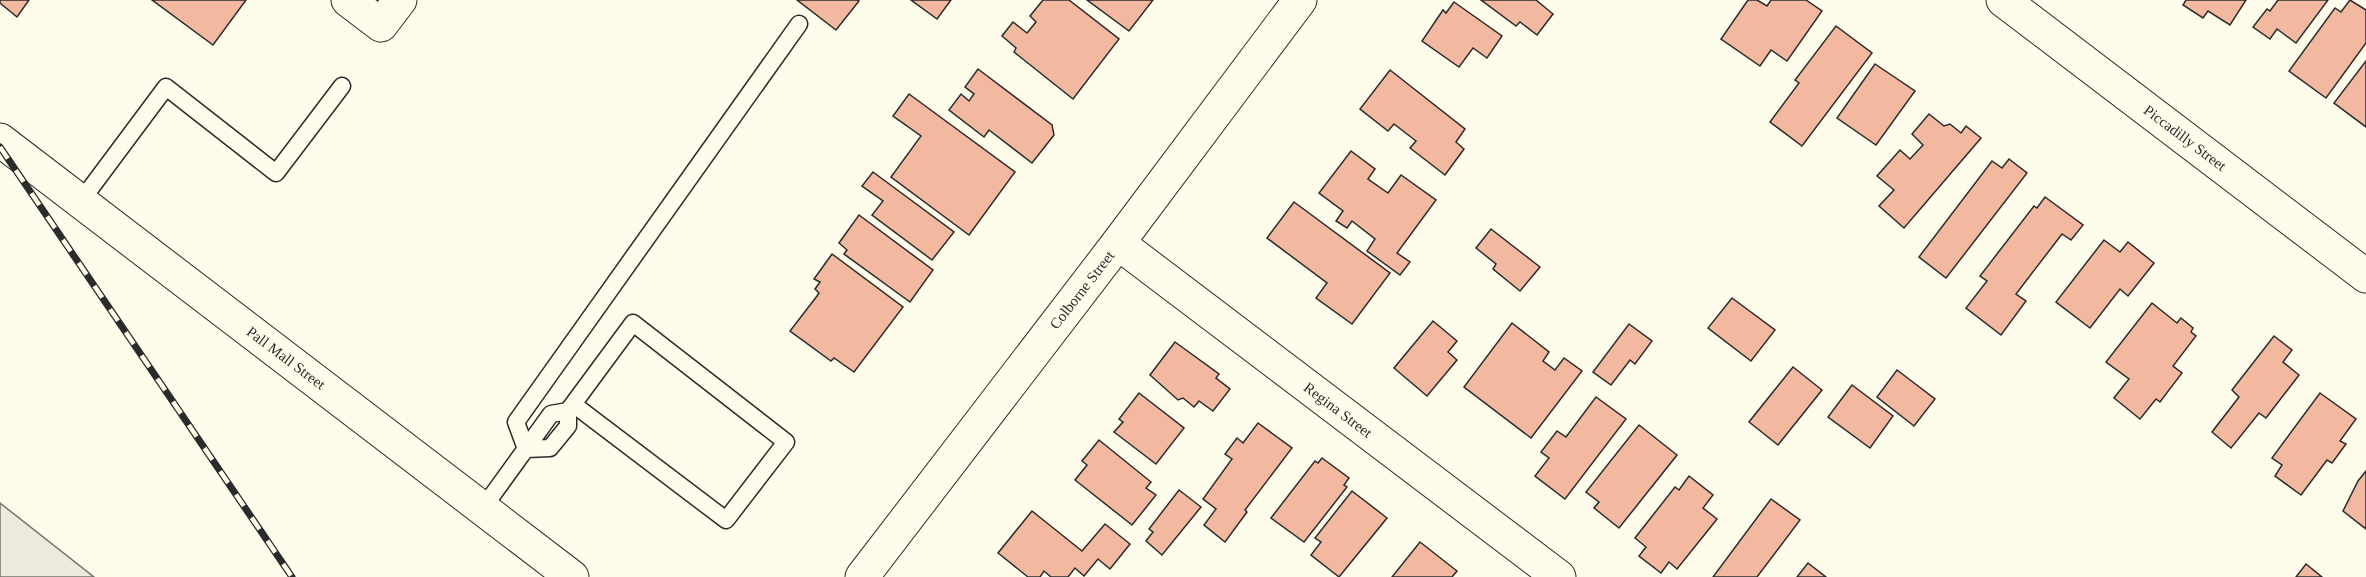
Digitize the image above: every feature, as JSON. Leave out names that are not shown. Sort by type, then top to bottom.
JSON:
[{"type":"street","points":[[348,0],[390,12]]},
{"type":"street","name":"Colborne Street","points":[[862,577],[1118,243],[1300,0]]},
{"type":"street","name":"Piccadilly Street","points":[[2003,0],[2366,276]]},
{"type":"street","name":"Pall Mall Street","points":[[0,140],[572,577]]},
{"type":"street","name":"Regina Street","points":[[1118,243],[1559,577]]},
{"type":"lane","points":[[526,449],[516,422],[799,24]]},
{"type":"lane","points":[[81,201],[166,87],[276,173],[342,86]]},
{"type":"lane","points":[[483,508],[551,414],[570,407],[633,323],[786,442],[726,520],[570,407]]},
{"type":"shaded area","points":[[0,503],[94,577],[0,577]]},
{"type":"building","points":[[0,0],[29,0],[17,17],[0,3]]},
{"type":"building","points":[[152,0],[246,0],[213,45]]},
{"type":"building","points":[[797,0],[857,0],[859,1],[836,30]]},
{"type":"building","points":[[911,0],[951,0],[937,19]]},
{"type":"building","points":[[1043,0],[1069,0],[1119,39],[1073,99],[1014,52],[1016,48],[1002,36],[1013,22],[1027,33],[1036,22],[1030,16]]},
{"type":"building","points":[[1087,0],[1153,0],[1129,31]]},
{"type":"building","points":[[1481,0],[1536,0],[1553,14],[1537,35],[1520,22],[1516,26]]},
{"type":"building","points":[[1748,0],[1757,0],[1767,6],[1771,0],[1806,0],[1822,11],[1787,61],[1771,50],[1760,66],[1721,39]]},
{"type":"building","points":[[2186,0],[2246,0],[2230,25],[2208,11],[2203,18],[2183,5]]},
{"type":"building","points":[[2278,0],[2328,0],[2296,43],[2277,29],[2270,39],[2253,27],[2267,9],[2270,11]]},
{"type":"building","points":[[2350,0],[2366,10],[2366,43],[2326,98],[2289,71],[2335,8],[2341,12]]},
{"type":"building","points":[[1454,2],[1502,36],[1487,58],[1473,48],[1459,67],[1422,41],[1443,10],[1446,13]]},
{"type":"building","points":[[1836,26],[1872,53],[1802,146],[1770,122],[1799,83],[1795,80]]},
{"type":"building","points":[[2366,61],[2366,127],[2334,103]]},
{"type":"building","points":[[1875,64],[1915,91],[1876,145],[1837,118]]},
{"type":"building","points":[[978,69],[1052,125],[1054,135],[1032,163],[989,130],[984,137],[949,110],[961,94],[969,101],[974,94],[965,87]]},
{"type":"building","points":[[1390,70],[1465,129],[1456,142],[1464,149],[1445,175],[1410,148],[1416,141],[1394,124],[1388,131],[1360,109]]},
{"type":"building","points":[[909,94],[1015,172],[969,235],[891,177],[921,136],[893,116]]},
{"type":"building","points":[[1929,114],[1944,126],[1950,124],[1961,133],[1966,126],[1981,138],[1904,228],[1879,206],[1894,190],[1877,176],[1900,150],[1910,159],[1923,145],[1912,134]]},
{"type":"building","points":[[1351,151],[1375,169],[1368,179],[1388,193],[1401,175],[1436,200],[1397,253],[1410,262],[1400,275],[1367,251],[1375,239],[1352,221],[1347,228],[1336,221],[1343,211],[1319,193]]},
{"type":"building","points":[[2009,159],[2027,173],[1946,278],[1919,257],[1992,161],[2002,168]]},
{"type":"building","points":[[873,172],[954,232],[932,260],[872,215],[883,201],[862,186]]},
{"type":"building","points":[[2045,197],[2083,225],[2071,240],[2062,234],[2016,294],[2026,301],[2001,335],[1966,308],[1987,281],[1980,276],[2034,206],[2037,208]]},
{"type":"building","points":[[1294,202],[1390,273],[1352,324],[1316,298],[1327,283],[1267,238]]},
{"type":"building","points":[[859,215],[933,270],[910,302],[844,254],[847,250],[839,243]]},
{"type":"building","points":[[1491,229],[1540,267],[1520,291],[1493,269],[1496,264],[1476,248]]},
{"type":"building","points":[[2104,240],[2120,252],[2128,242],[2154,263],[2128,296],[2120,289],[2090,328],[2056,302]]},
{"type":"building","points":[[832,254],[903,307],[854,372],[834,358],[831,361],[790,331],[819,293],[815,289],[820,282],[814,279]]},
{"type":"building","points":[[1732,298],[1775,330],[1751,361],[1708,328]]},
{"type":"building","points":[[2152,303],[2177,323],[2181,318],[2193,328],[2191,332],[2196,336],[2173,366],[2182,373],[2160,402],[2156,399],[2140,419],[2114,398],[2129,379],[2106,362]]},
{"type":"building","points":[[1433,321],[1457,341],[1448,352],[1457,360],[1427,396],[1394,368]]},
{"type":"building","points":[[1512,323],[1549,352],[1543,361],[1555,370],[1564,358],[1582,371],[1531,438],[1464,387]]},
{"type":"building","points":[[1629,324],[1652,341],[1635,364],[1630,360],[1611,385],[1593,372]]},
{"type":"building","points":[[2274,336],[2292,350],[2283,362],[2299,375],[2266,418],[2259,413],[2231,448],[2212,432],[2239,397],[2232,390]]},
{"type":"building","points":[[1175,342],[1219,374],[1216,378],[1230,389],[1213,411],[1199,401],[1194,407],[1183,398],[1178,400],[1150,375]]},
{"type":"building","points":[[1793,367],[1822,390],[1778,445],[1749,422]]},
{"type":"building","points":[[1897,370],[1935,399],[1914,426],[1877,397]]},
{"type":"building","points":[[1852,385],[1893,416],[1870,448],[1828,417]]},
{"type":"building","points":[[1139,393],[1184,428],[1156,464],[1114,432],[1123,422],[1119,419]]},
{"type":"building","points":[[2320,393],[2356,419],[2340,441],[2346,444],[2332,463],[2327,460],[2301,495],[2275,476],[2282,465],[2272,458]]},
{"type":"building","points":[[1596,397],[1626,419],[1565,499],[1535,476],[1549,458],[1541,452],[1557,431],[1566,437]]},
{"type":"building","points":[[1258,423],[1292,448],[1245,510],[1247,512],[1225,542],[1204,525],[1216,509],[1203,499],[1232,459],[1225,454],[1237,438],[1243,443]]},
{"type":"building","points":[[1639,425],[1677,455],[1619,528],[1594,508],[1599,502],[1586,492]]},
{"type":"building","points":[[1099,440],[1151,482],[1146,488],[1156,495],[1132,525],[1075,480],[1087,465],[1082,461]]},
{"type":"building","points":[[1322,458],[1349,478],[1344,485],[1347,487],[1304,542],[1271,518],[1315,461],[1318,463]]},
{"type":"building","points":[[2366,471],[2366,529],[2343,511],[2358,481]]},
{"type":"building","points":[[1689,476],[1713,495],[1703,508],[1717,519],[1677,569],[1669,562],[1661,573],[1639,556],[1646,547],[1635,538],[1675,487],[1679,490]]},
{"type":"building","points":[[1179,490],[1201,507],[1162,555],[1146,541],[1153,532],[1149,529]]},
{"type":"building","points":[[1352,491],[1387,518],[1339,577],[1311,555],[1321,542],[1315,538]]},
{"type":"building","points":[[1771,499],[1800,520],[1757,577],[1713,577]]},
{"type":"building","points":[[1032,511],[1082,551],[1105,524],[1130,544],[1110,569],[1098,559],[1084,576],[1075,568],[1068,577],[1051,577],[1044,571],[1040,577],[1028,577],[998,553]]},
{"type":"building","points":[[1420,542],[1457,571],[1452,577],[1392,577]]},
{"type":"building","points":[[1808,563],[1826,577],[1797,577]]},
{"type":"building","points":[[2306,564],[2322,577],[2296,577]]},
{"type":"railway","points":[[0,147],[292,577]]}]
